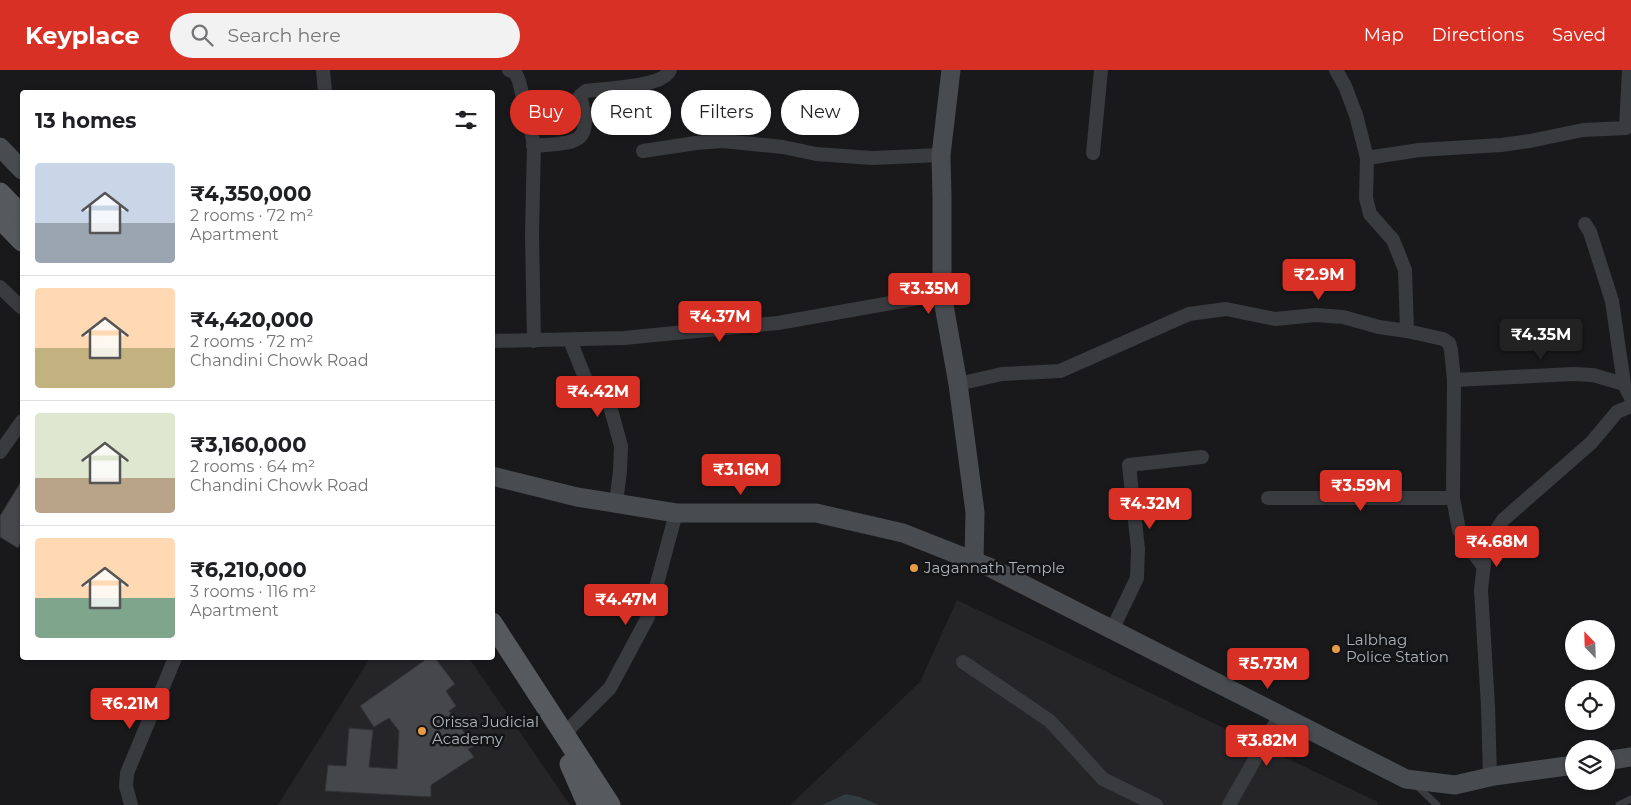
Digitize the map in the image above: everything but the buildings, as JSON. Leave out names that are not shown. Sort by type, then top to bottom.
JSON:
[{"type":"main road","points":[[951,70],[941,155],[942,294],[958,384],[976,512],[974,561]]},
{"type":"main road","points":[[0,147],[20,168]]},
{"type":"main road","points":[[0,193],[20,214]]},
{"type":"main road","points":[[0,218],[20,239]]},
{"type":"main road","points":[[495,477],[577,497],[676,513],[816,513],[903,533],[989,567],[1406,779],[1455,785],[1490,777],[1565,766]]},
{"type":"main road","points":[[495,628],[610,805]]},
{"type":"main road","points":[[495,654],[572,768],[588,805]]},
{"type":"main road","points":[[1615,760],[1631,757]]},
{"type":"street","points":[[323,70],[325,90]]},
{"type":"street","points":[[509,70],[515,72],[519,81],[534,146],[532,235],[534,340]]},
{"type":"street","points":[[534,146],[570,143],[580,138],[585,128],[585,112],[580,96],[586,90],[628,88],[661,79],[669,74],[670,70]]},
{"type":"street","points":[[1093,153],[1101,70]]},
{"type":"street","points":[[1336,70],[1345,86],[1353,108],[1367,158],[1366,198],[1370,214],[1393,240],[1405,270],[1407,331]]},
{"type":"street","points":[[1367,158],[1420,150],[1501,145],[1583,130],[1629,131],[1630,70]]},
{"type":"street","points":[[643,151],[696,142],[723,142],[783,147],[816,154],[872,158],[941,155]]},
{"type":"street","points":[[1585,224],[1590,232],[1612,301],[1624,384],[1631,398]]},
{"type":"street","points":[[0,287],[20,306]]},
{"type":"street","points":[[495,342],[624,338],[778,323],[942,294]]},
{"type":"street","points":[[958,384],[1002,374],[1060,371],[1189,314],[1226,309],[1275,320],[1316,315],[1343,317],[1379,327],[1407,331],[1443,340],[1448,343],[1451,350],[1454,380],[1453,498],[1460,530],[1467,544],[1483,566]]},
{"type":"street","points":[[570,340],[588,383],[610,406],[621,446],[616,503]]},
{"type":"street","points":[[1454,380],[1573,374],[1593,375],[1624,384]]},
{"type":"street","points":[[1490,777],[1481,590],[1486,546],[1503,520],[1591,443],[1618,412],[1631,406]]},
{"type":"street","points":[[0,452],[20,424]]},
{"type":"street","points":[[1112,630],[1137,578],[1138,549],[1129,465],[1202,457]]},
{"type":"street","points":[[1268,498],[1453,498]]},
{"type":"street","points":[[564,734],[610,688],[648,617],[676,513]]},
{"type":"street","points":[[131,805],[126,786],[127,773],[174,660]]},
{"type":"street","points":[[963,662],[1050,721],[1103,779],[1156,805]]},
{"type":"street","points":[[1229,805],[1280,715]]},
{"type":"lane","points":[[1410,780],[1438,805]]},
{"type":"lane","points":[[1620,805],[1631,799]]},
{"type":"shaded area","points":[[957,600],[1378,802],[1377,805],[790,805],[920,682]]},
{"type":"shaded area","name":"Orissa Judicial Academy","points":[[369,660],[470,660],[570,805],[278,805]]},
{"type":"shaded area","points":[[846,794],[860,797],[879,805],[822,805]]},
{"type":"place","name":"Jagannath Temple","points":[[914,568]]},
{"type":"place","name":"Lalbhag Police Station","points":[[1336,649]]},
{"type":"place","name":"Orissa Judicial Academy","points":[[422,731]]}]
